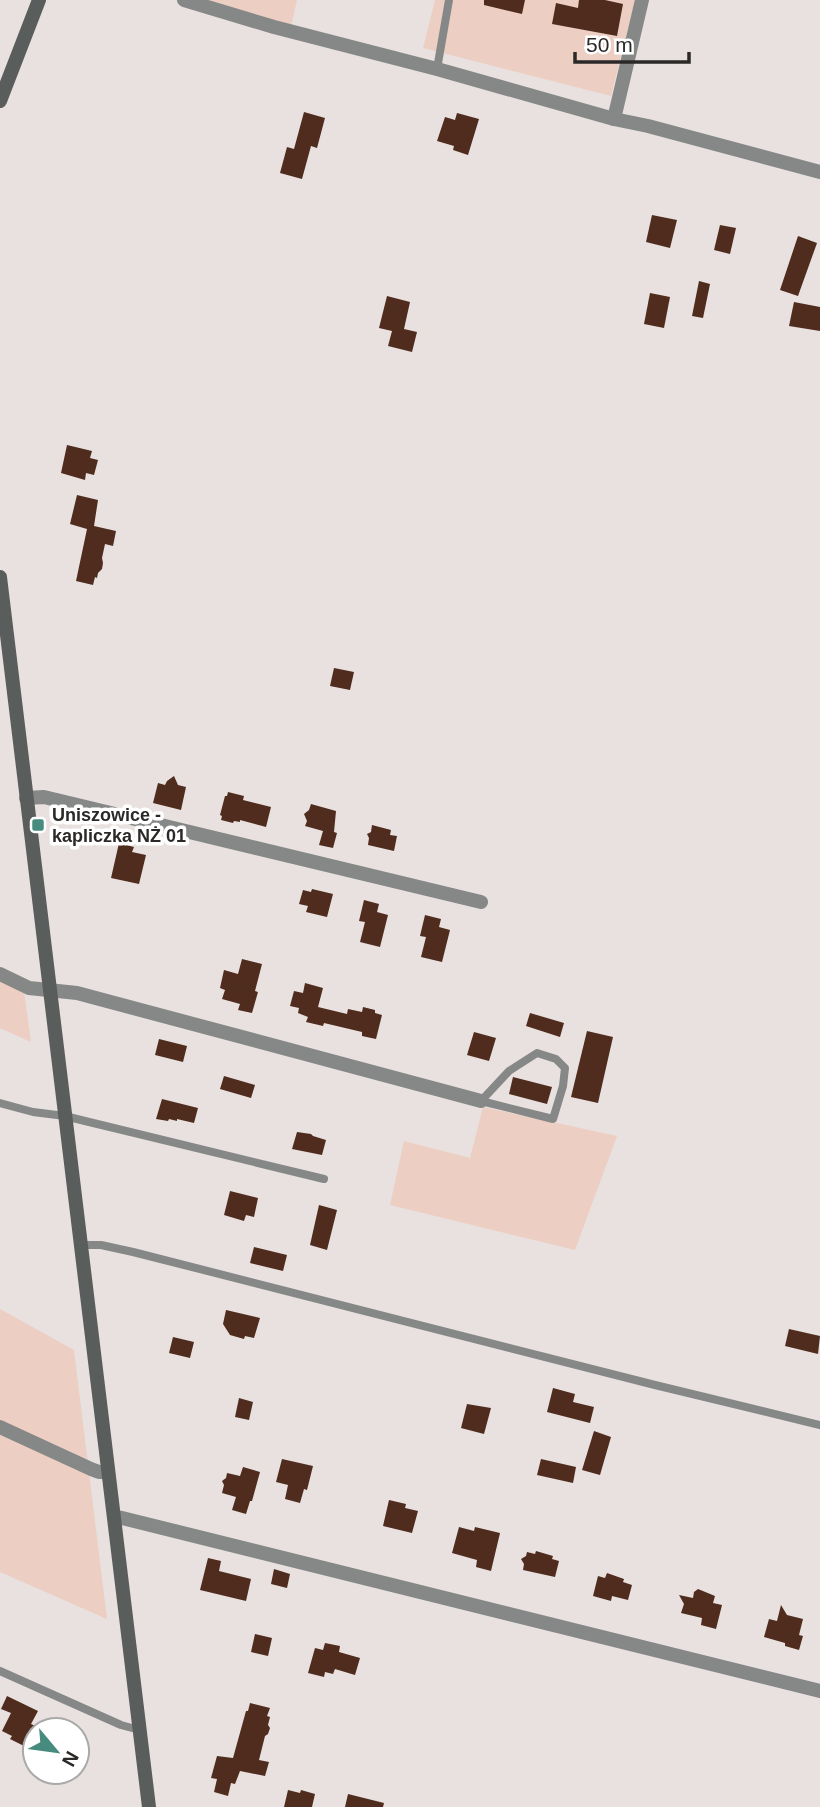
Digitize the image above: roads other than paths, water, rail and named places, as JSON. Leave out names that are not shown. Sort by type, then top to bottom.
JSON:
[{"type":"street","points":[[0,101],[39,0]]},
{"type":"street","points":[[184,0],[614,119],[820,172]]},
{"type":"street","points":[[614,119],[642,0]]},
{"type":"street","points":[[0,577],[149,1807]]},
{"type":"street","points":[[26,798],[44,797],[481,902]]},
{"type":"street","points":[[0,974],[22,985],[77,993],[481,1101]]},
{"type":"street","points":[[0,1427],[91,1469],[108,1472]]},
{"type":"street","points":[[114,1517],[820,1691]]},
{"type":"lane","points":[[437,69],[449,0]]},
{"type":"lane","points":[[537,1054],[556,1059],[565,1068],[563,1086],[553,1119],[481,1101],[509,1071],[537,1054]]},
{"type":"lane","points":[[0,1103],[33,1112],[65,1116],[324,1179]]},
{"type":"lane","points":[[81,1245],[101,1245],[133,1252],[820,1425]]},
{"type":"lane","points":[[0,1671],[121,1726],[139,1728]]},
{"type":"place","name":"Uniszowice - kapliczka NŻ 01","points":[[38,825]]}]
